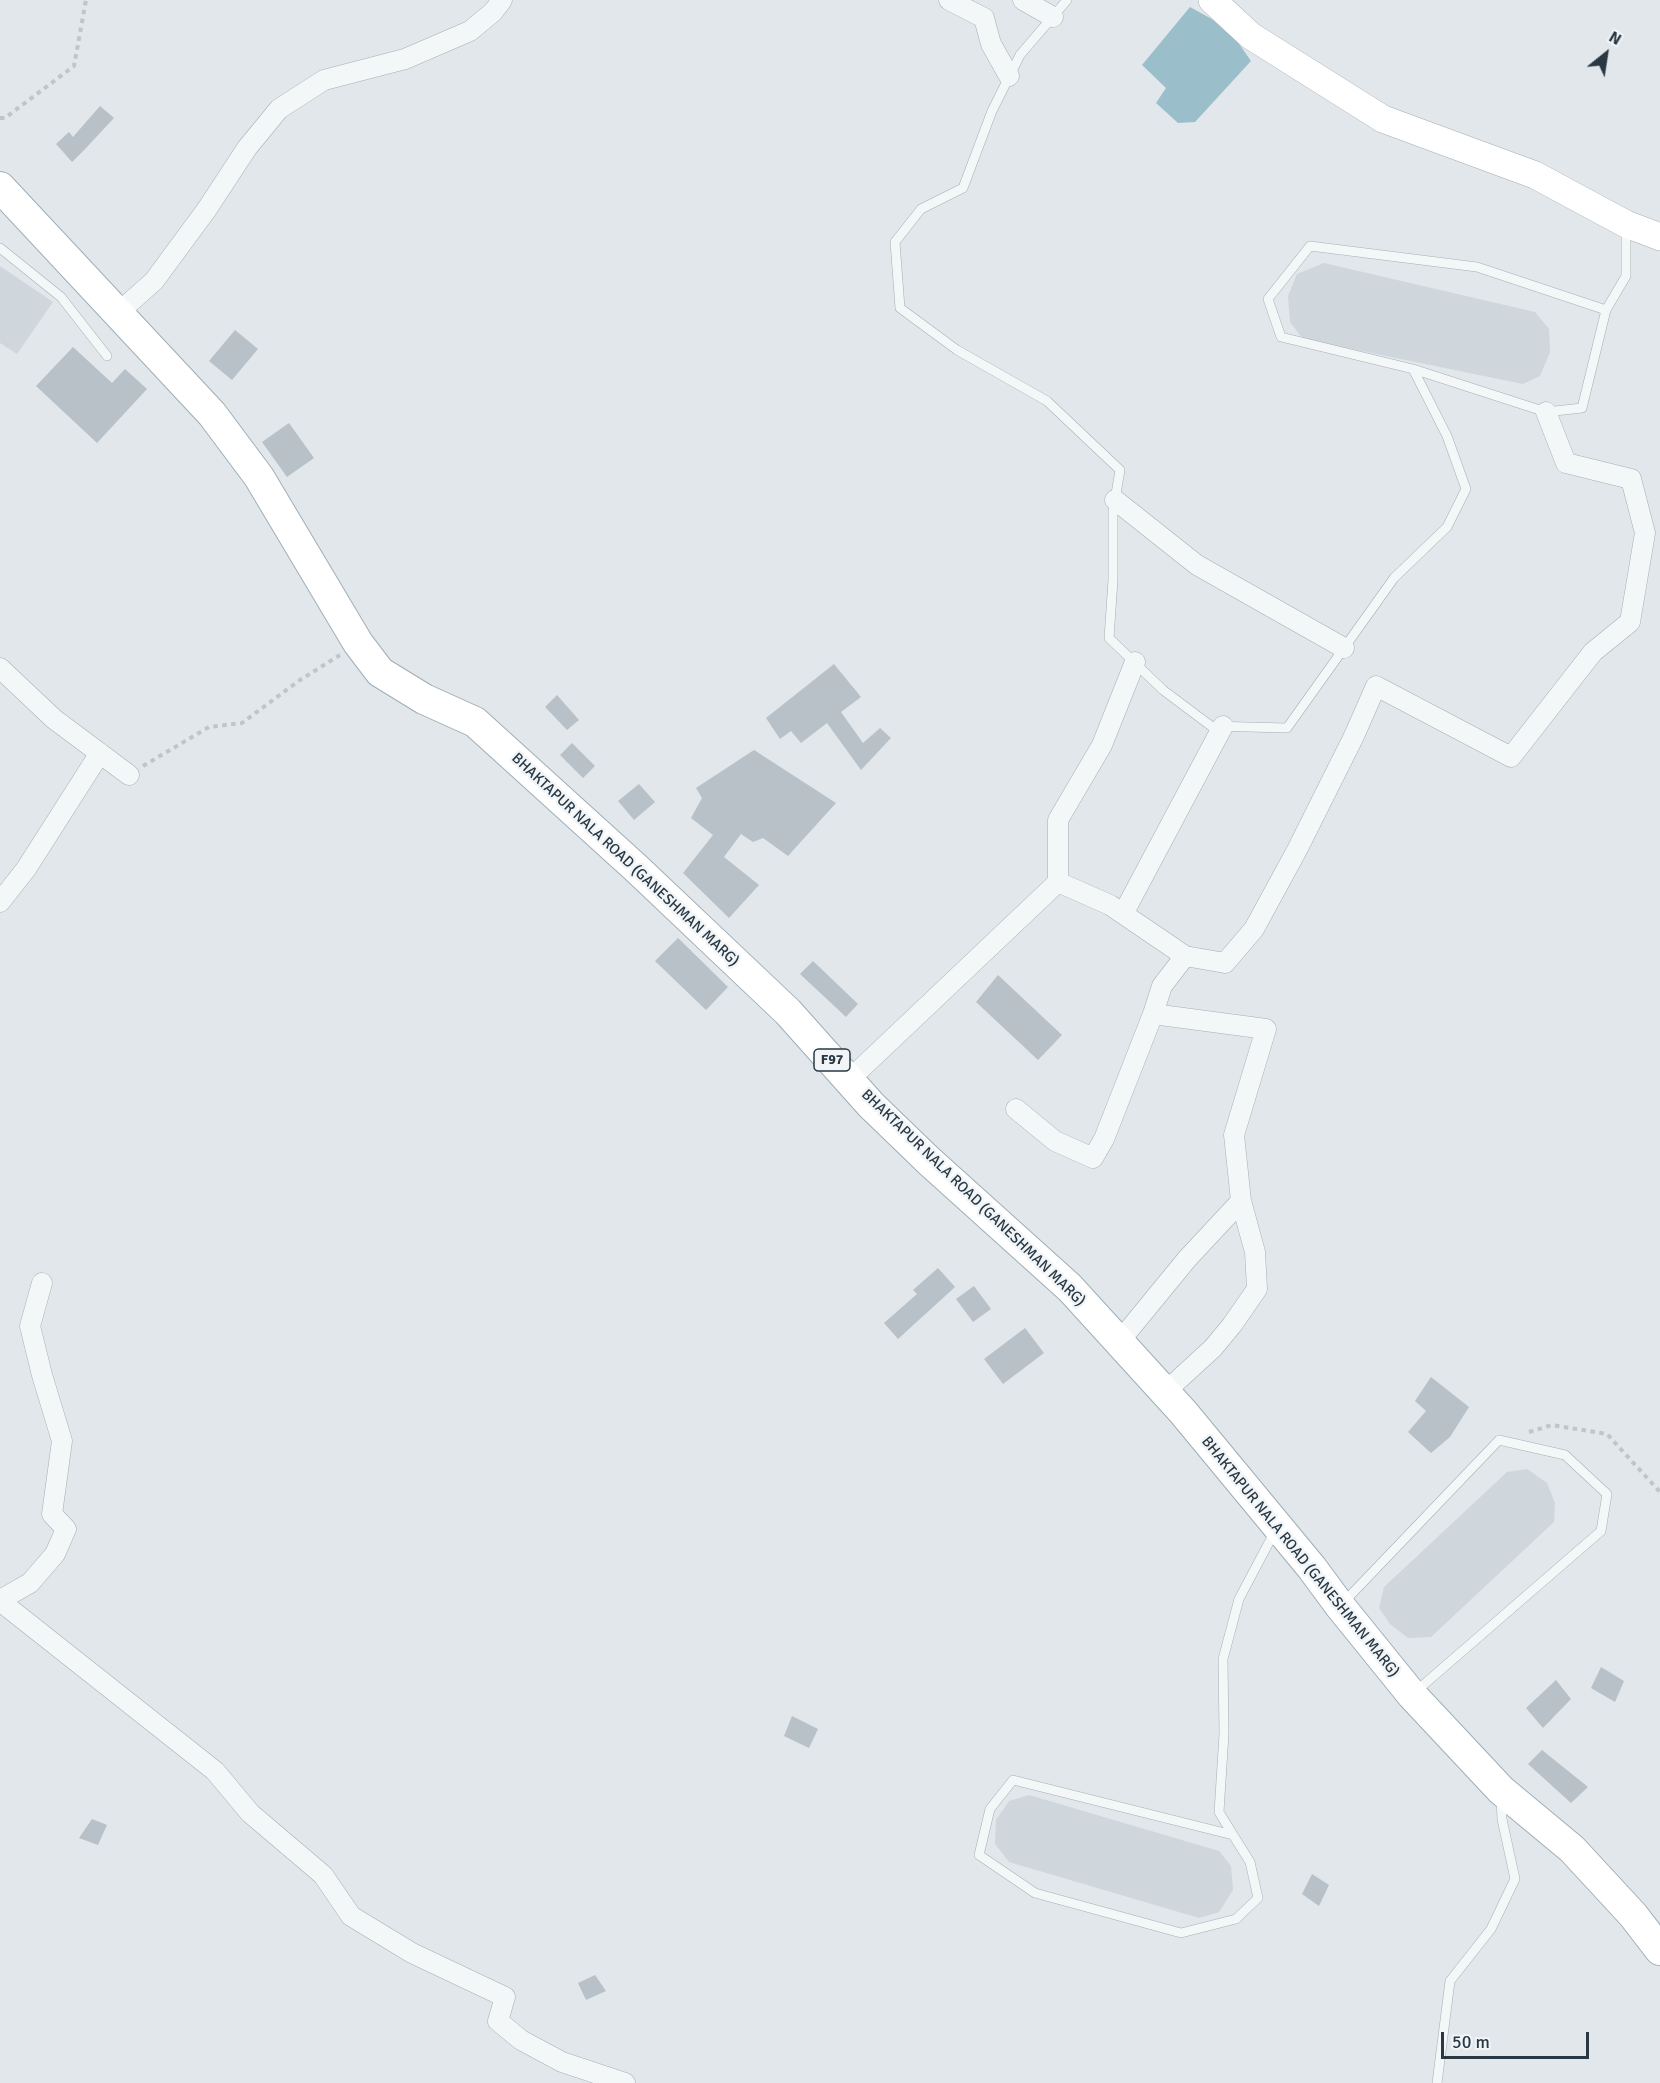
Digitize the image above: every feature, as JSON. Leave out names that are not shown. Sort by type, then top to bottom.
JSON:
[{"type":"main road","points":[[1212,0],[1251,36],[1383,119],[1535,175],[1626,225],[1660,237]]},
{"type":"main road","name":"BHAKTAPUR NALA ROAD (GANESHMAN MARG)","points":[[0,187],[212,414],[259,477],[358,643],[380,672],[424,699],[475,722],[636,868],[788,1012],[871,1105],[929,1161],[1070,1288],[1165,1392],[1278,1526],[1412,1695],[1501,1790],[1572,1849],[1633,1915],[1660,1950]]},
{"type":"street","points":[[118,313],[154,281],[207,209],[248,147],[279,109],[324,80],[405,59],[470,31],[493,12],[502,0]]},
{"type":"street","points":[[949,0],[984,18],[991,44],[1010,76]]},
{"type":"street","points":[[1023,0],[1053,17]]},
{"type":"street","points":[[1058,882],[1110,905],[1185,956],[1225,963],[1254,929],[1298,850],[1376,686],[1511,757],[1593,652],[1629,622],[1645,533],[1631,479],[1566,463],[1546,412]]},
{"type":"street","points":[[1115,500],[1197,565],[1344,648]]},
{"type":"street","points":[[850,1079],[1058,882],[1058,820],[1102,745],[1135,663]]},
{"type":"street","points":[[0,668],[54,719],[129,775]]},
{"type":"street","points":[[1123,914],[1223,726]]},
{"type":"street","points":[[0,902],[26,869],[100,753]]},
{"type":"street","points":[[1016,1109],[1055,1141],[1093,1158],[1104,1138],[1162,987],[1185,956]]},
{"type":"street","points":[[1153,1014],[1266,1029],[1234,1136],[1241,1201],[1255,1252],[1257,1289],[1213,1348],[1165,1392]]},
{"type":"street","points":[[1119,1342],[1187,1259],[1241,1201]]},
{"type":"street","points":[[42,1283],[30,1326],[62,1441],[52,1514],[66,1529],[55,1554],[30,1583],[0,1601],[215,1771],[250,1813],[323,1875],[351,1916],[412,1953],[505,1997],[498,2021],[521,2040],[562,2062],[625,2083]]},
{"type":"lane","points":[[1067,0],[1020,56],[992,111],[963,188],[921,209],[895,242],[900,308],[957,350],[1047,401],[1120,470],[1115,500],[1109,638],[1163,690],[1211,726],[1287,728],[1394,578],[1447,527],[1467,489],[1447,436],[1413,369]]},
{"type":"lane","points":[[1606,310],[1477,267],[1310,246],[1268,299],[1281,337],[1413,369],[1546,412],[1582,408],[1606,310],[1626,276],[1626,225]]},
{"type":"lane","points":[[0,248],[62,297],[107,356]]},
{"type":"lane","points":[[1340,1606],[1499,1440],[1565,1455],[1607,1494],[1601,1531],[1412,1695]]},
{"type":"lane","points":[[1233,1835],[1013,1780],[990,1809],[979,1855],[1035,1893],[1181,1932],[1236,1919],[1258,1898],[1250,1862],[1219,1812],[1224,1734],[1223,1659],[1239,1599],[1278,1526]]},
{"type":"lane","points":[[1437,2083],[1450,1981],[1491,1929],[1515,1879],[1502,1819],[1501,1790]]},
{"type":"path","points":[[0,118],[5,118],[74,66],[86,0]]},
{"type":"path","points":[[129,775],[209,727],[242,723],[300,680],[358,643]]},
{"type":"path","points":[[1499,1440],[1552,1425],[1607,1434],[1660,1492]]},
{"type":"shaded area","points":[[1324,263],[1535,312],[1549,329],[1550,352],[1540,376],[1523,384],[1303,339],[1290,322],[1288,296],[1297,274]]},
{"type":"shaded area","points":[[0,266],[53,302],[17,354],[0,343]]},
{"type":"shaded area","points":[[1527,1469],[1547,1483],[1555,1503],[1554,1522],[1431,1637],[1408,1638],[1390,1624],[1379,1608],[1384,1587],[1507,1472]]},
{"type":"shaded area","points":[[1029,1795],[1219,1851],[1231,1866],[1233,1890],[1219,1912],[1199,1918],[1009,1862],[995,1844],[996,1820],[1009,1801]]},
{"type":"water","points":[[1190,7],[1228,28],[1251,61],[1195,122],[1178,123],[1156,103],[1166,88],[1142,65]]},
{"type":"building","points":[[100,106],[114,118],[72,162],[56,144],[69,132],[73,137]]},
{"type":"building","points":[[235,330],[258,349],[232,380],[209,361]]},
{"type":"building","points":[[73,347],[112,383],[125,369],[147,389],[97,443],[36,386]]},
{"type":"building","points":[[289,423],[314,458],[287,477],[262,442]]},
{"type":"building","points":[[834,664],[861,697],[841,712],[863,743],[880,728],[891,738],[861,770],[827,723],[801,743],[791,731],[780,739],[766,718]]},
{"type":"building","points":[[557,695],[579,720],[567,730],[545,707]]},
{"type":"building","points":[[572,743],[595,766],[583,778],[560,755]]},
{"type":"building","points":[[754,750],[836,803],[788,856],[763,838],[753,842],[741,834],[724,857],[759,885],[729,918],[683,873],[713,835],[691,818],[702,798],[696,788]]},
{"type":"building","points":[[639,784],[655,802],[634,820],[618,801]]},
{"type":"building","points":[[678,938],[728,987],[706,1010],[655,961]]},
{"type":"building","points":[[813,961],[858,1004],[846,1017],[800,974]]},
{"type":"building","points":[[998,975],[1062,1035],[1038,1060],[976,1002]]},
{"type":"building","points":[[938,1268],[955,1287],[898,1339],[884,1323],[917,1294],[913,1290]]},
{"type":"building","points":[[974,1286],[991,1309],[973,1322],[956,1299]]},
{"type":"building","points":[[1025,1328],[1044,1353],[1003,1384],[984,1359]]},
{"type":"building","points":[[1431,1377],[1469,1407],[1450,1437],[1431,1453],[1408,1432],[1426,1411],[1415,1401]]},
{"type":"building","points":[[1601,1667],[1624,1681],[1615,1702],[1591,1688]]},
{"type":"building","points":[[1556,1680],[1571,1699],[1543,1728],[1526,1708]]},
{"type":"building","points":[[792,1716],[818,1729],[809,1748],[784,1736]]},
{"type":"building","points":[[1542,1750],[1588,1787],[1571,1803],[1528,1764]]},
{"type":"building","points":[[92,1819],[107,1825],[98,1845],[79,1838]]},
{"type":"building","points":[[1312,1874],[1329,1885],[1319,1906],[1302,1894]]},
{"type":"building","points":[[595,1975],[606,1991],[586,2000],[578,1983]]}]
